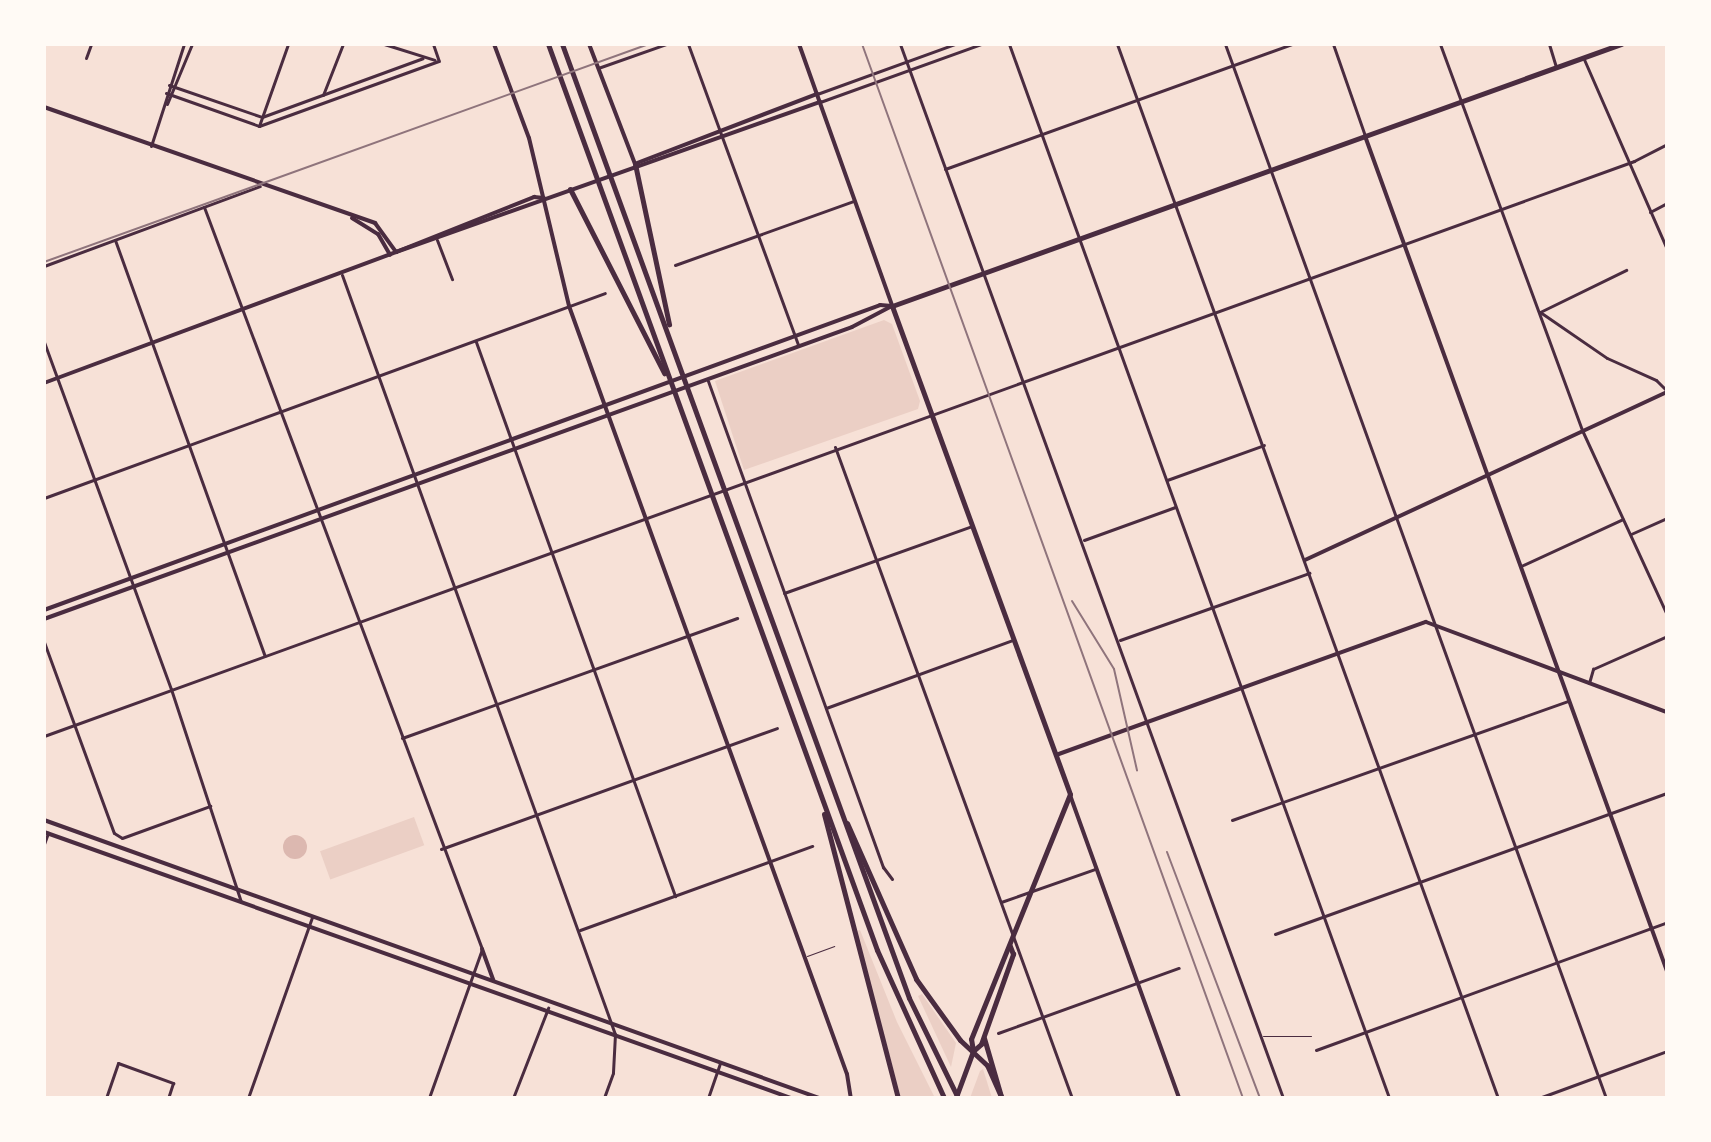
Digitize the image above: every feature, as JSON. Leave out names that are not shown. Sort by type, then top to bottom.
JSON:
[{"type":"main road","points":[[494,44],[529,138],[569,306],[805,957],[851,1098]]},
{"type":"main road","points":[[548,44],[822,802],[900,1007],[944,1098]]},
{"type":"main road","points":[[562,44],[909,998],[957,1098]]},
{"type":"main road","points":[[589,44],[635,164],[674,345]]},
{"type":"main road","points":[[799,44],[1178,1098]]},
{"type":"main road","points":[[44,610],[704,370],[892,306],[1621,44]]},
{"type":"main road","points":[[635,164],[648,154],[817,94]]},
{"type":"main road","points":[[44,383],[342,275],[534,197],[544,198],[820,102]]},
{"type":"main road","points":[[44,107],[260,186],[375,223],[393,253]]},
{"type":"main road","points":[[1365,136],[1667,971]]},
{"type":"main road","points":[[573,188],[675,396]]},
{"type":"main road","points":[[393,253],[536,206],[544,198]]},
{"type":"main road","points":[[44,619],[884,314],[892,306]]},
{"type":"main road","points":[[704,370],[707,379]]},
{"type":"main road","points":[[1305,560],[1667,392]]},
{"type":"main road","points":[[1056,755],[1339,654],[1433,624],[1667,712]]},
{"type":"main road","points":[[973,1051],[971,1039],[1070,794]]},
{"type":"main road","points":[[836,801],[916,979],[987,1065],[1001,1097]]},
{"type":"main road","points":[[822,802],[898,1098]]},
{"type":"main road","points":[[44,820],[819,1098]]},
{"type":"main road","points":[[46,832],[309,927],[548,1008],[791,1098]]},
{"type":"main road","points":[[957,1098],[973,1051],[984,1038],[1013,954],[1010,946]]},
{"type":"main road","points":[[482,949],[493,980]]},
{"type":"main road","points":[[984,1038],[1001,1097]]},
{"type":"street","points":[[86,58],[91,44]]},
{"type":"street","points":[[151,146],[184,44]]},
{"type":"street","points":[[165,107],[173,96],[192,44]]},
{"type":"street","points":[[259,126],[288,44]]},
{"type":"street","points":[[323,95],[343,44]]},
{"type":"street","points":[[384,44],[439,61]]},
{"type":"street","points":[[433,44],[439,61]]},
{"type":"street","points":[[598,68],[666,44]]},
{"type":"street","points":[[688,44],[798,345]]},
{"type":"street","points":[[900,44],[982,274],[1084,540],[1283,1098]]},
{"type":"street","points":[[817,94],[955,44]]},
{"type":"street","points":[[820,102],[981,44]]},
{"type":"street","points":[[1009,44],[1389,1098]]},
{"type":"street","points":[[1117,44],[1498,1098]]},
{"type":"street","points":[[1225,44],[1606,1098]]},
{"type":"street","points":[[945,169],[1293,44]]},
{"type":"street","points":[[1333,44],[1365,136]]},
{"type":"street","points":[[1440,44],[1582,430],[1667,615]]},
{"type":"street","points":[[1549,44],[1556,67]]},
{"type":"street","points":[[1583,57],[1626,162],[1667,249]]},
{"type":"street","points":[[169,85],[262,117],[423,58]]},
{"type":"street","points":[[166,93],[259,126],[439,61]]},
{"type":"street","points":[[44,736],[646,519],[930,411],[1626,162],[1667,144]]},
{"type":"street","points":[[44,266],[260,186]]},
{"type":"street","points":[[675,265],[854,201]]},
{"type":"street","points":[[1650,212],[1667,203]]},
{"type":"street","points":[[204,207],[324,517],[441,849],[482,949],[429,1098]]},
{"type":"street","points":[[115,240],[265,656]]},
{"type":"street","points":[[437,240],[452,279]]},
{"type":"street","points":[[1540,312],[1626,270]]},
{"type":"street","points":[[342,275],[420,483],[615,1034],[613,1073],[604,1098]]},
{"type":"street","points":[[44,498],[605,293]]},
{"type":"street","points":[[1540,312],[1667,392]]},
{"type":"street","points":[[475,340],[675,896]]},
{"type":"street","points":[[44,342],[128,579],[171,689],[241,902]]},
{"type":"street","points":[[707,379],[883,867],[892,879]]},
{"type":"street","points":[[1167,480],[1264,445]]},
{"type":"street","points":[[835,447],[1072,1098]]},
{"type":"street","points":[[1084,540],[1176,506]]},
{"type":"street","points":[[1631,534],[1667,518]]},
{"type":"street","points":[[1521,566],[1624,519]]},
{"type":"street","points":[[784,593],[972,526]]},
{"type":"street","points":[[1120,640],[1310,573]]},
{"type":"street","points":[[402,738],[737,618]]},
{"type":"street","points":[[1589,683],[1593,669],[1667,636]]},
{"type":"street","points":[[826,708],[1013,640]]},
{"type":"street","points":[[44,642],[114,833],[122,838],[210,806]]},
{"type":"street","points":[[1232,820],[1569,701]]},
{"type":"street","points":[[441,849],[777,728]]},
{"type":"street","points":[[1275,934],[1667,793]]},
{"type":"street","points":[[44,844],[46,832]]},
{"type":"street","points":[[580,930],[812,846]]},
{"type":"street","points":[[1001,902],[1095,869]]},
{"type":"street","points":[[248,1098],[313,916]]},
{"type":"street","points":[[1316,1050],[1667,922]]},
{"type":"street","points":[[998,1033],[1179,968]]},
{"type":"street","points":[[513,1098],[548,1008]]},
{"type":"street","points":[[1539,1098],[1667,1051]]},
{"type":"street","points":[[106,1098],[118,1063],[173,1083],[168,1098]]},
{"type":"street","points":[[708,1098],[721,1063]]},
{"type":"lane","points":[[805,957],[834,946]]},
{"type":"lane","points":[[1260,1035],[1311,1036]]},
{"type":"shaded area","points":[[884,320],[892,324],[920,401],[918,409],[744,470],[715,381]]},
{"type":"shaded area","points":[[414,817],[424,845],[330,879],[320,851]]},
{"type":"shaded area","points":[[295,835],[304,838],[307,847],[304,856],[295,859],[286,856],[283,847],[286,838]]},
{"type":"shaded area","points":[[860,930],[897,1022],[935,1098],[901,1098],[856,931]]},
{"type":"shaded area","points":[[922,994],[956,1043],[951,1067],[918,996]]},
{"type":"shaded area","points":[[983,1069],[992,1098],[970,1098],[980,1071]]},
{"type":"railway","points":[[44,262],[649,44]]},
{"type":"railway","points":[[862,44],[1243,1098]]},
{"type":"railway","points":[[1072,601],[1114,669],[1137,770]]},
{"type":"railway","points":[[1167,852],[1260,1098]]}]
